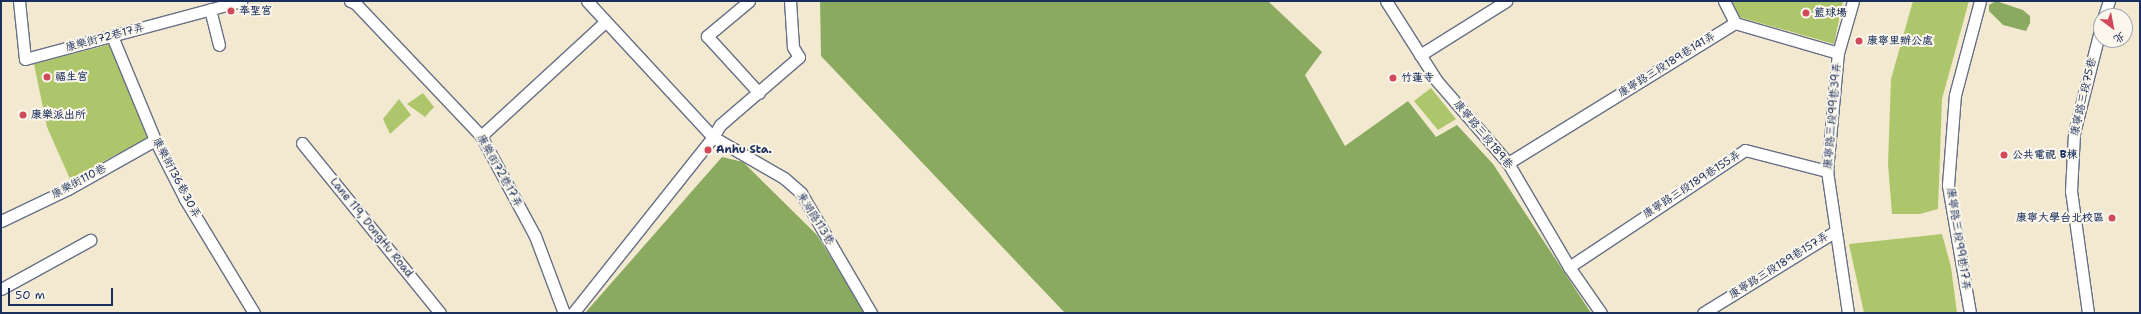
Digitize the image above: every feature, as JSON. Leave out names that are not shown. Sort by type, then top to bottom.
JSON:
[{"type":"street","name":"康樂街72巷17弄","points":[[19,1],[25,59],[241,1]]},
{"type":"street","name":"康樂街72巷17弄","points":[[350,1],[355,3],[481,136],[535,236],[564,313]]},
{"type":"street","name":"東湖路113巷","points":[[587,1],[713,137],[784,178],[801,193],[871,313]]},
{"type":"street","points":[[749,1],[707,36],[759,93]]},
{"type":"street","points":[[573,313],[713,137],[720,125],[799,57],[793,47],[790,1]]},
{"type":"street","name":"康寧路三段189巷","points":[[1386,1],[1437,81],[1508,163],[1569,266],[1601,313]]},
{"type":"street","points":[[1420,55],[1506,1]]},
{"type":"street","points":[[1724,1],[1735,23],[1838,53]]},
{"type":"street","name":"康寧路三段99巷39弄","points":[[1848,313],[1834,232],[1827,171],[1838,53],[1853,1]]},
{"type":"street","name":"康寧路三段99巷17弄","points":[[1970,313],[1948,185],[1955,96],[1980,1]]},
{"type":"street","points":[[210,9],[219,45]]},
{"type":"street","points":[[481,136],[605,22]]},
{"type":"street","name":"康寧路三段189巷141弄","points":[[1508,163],[1735,23]]},
{"type":"street","name":"康樂街136巷30弄","points":[[112,36],[155,140],[185,199],[254,313]]},
{"type":"street","name":"康寧路三段75巷","points":[[2088,313],[2072,191],[2074,133],[2095,48]]},
{"type":"street","name":"康樂街110巷","points":[[1,221],[68,189],[155,140]]},
{"type":"street","name":"Lane 119, DongHu Road","points":[[302,143],[440,313]]},
{"type":"street","name":"康寧路三段189巷155弄","points":[[1569,266],[1745,150],[1827,171]]},
{"type":"street","name":"康寧路三段189巷157弄","points":[[1703,313],[1834,232]]},
{"type":"street","points":[[1,288],[90,240]]},
{"type":"green space","points":[[820,1],[1268,1],[1322,52],[1305,75],[1345,146],[1408,101],[1436,137],[1457,125],[1493,164],[1591,313],[1065,313],[821,56]]},
{"type":"green space","points":[[1730,1],[1843,1],[1834,44],[1739,17]]},
{"type":"green space","points":[[1913,1],[1969,1],[1942,99],[1938,209],[1920,214],[1892,214],[1888,164],[1891,79]]},
{"type":"green space","points":[[1996,1],[2023,10],[2030,16],[2030,23],[2026,31],[2003,25],[1989,11],[1989,5]]},
{"type":"green space","points":[[111,44],[150,137],[70,179],[47,127],[34,64]]},
{"type":"green space","points":[[1431,88],[1456,119],[1438,130],[1414,101]]},
{"type":"green space","points":[[423,93],[434,107],[425,117],[407,104]]},
{"type":"green space","points":[[399,99],[411,115],[390,134],[383,119]]},
{"type":"green space","points":[[722,157],[743,162],[817,235],[865,313],[585,313]]},
{"type":"green space","points":[[1942,234],[1951,267],[1957,313],[1864,313],[1849,244]]},
{"type":"place","name":"奉聖宮","points":[[231,11]]},
{"type":"place","name":"籃球場","points":[[1806,13]]},
{"type":"place","name":"康寧里辦公處","points":[[1859,41]]},
{"type":"place","name":"福生宮","points":[[47,77]]},
{"type":"place","name":"竹蓮寺","points":[[1393,78]]},
{"type":"place","name":"康樂派出所","points":[[23,115]]},
{"type":"place","name":"Anhu Sta.","points":[[708,150]]},
{"type":"place","name":"公共電視 B棟","points":[[2004,155]]},
{"type":"place","name":"康寧大學台北校區","points":[[2112,218]]}]
